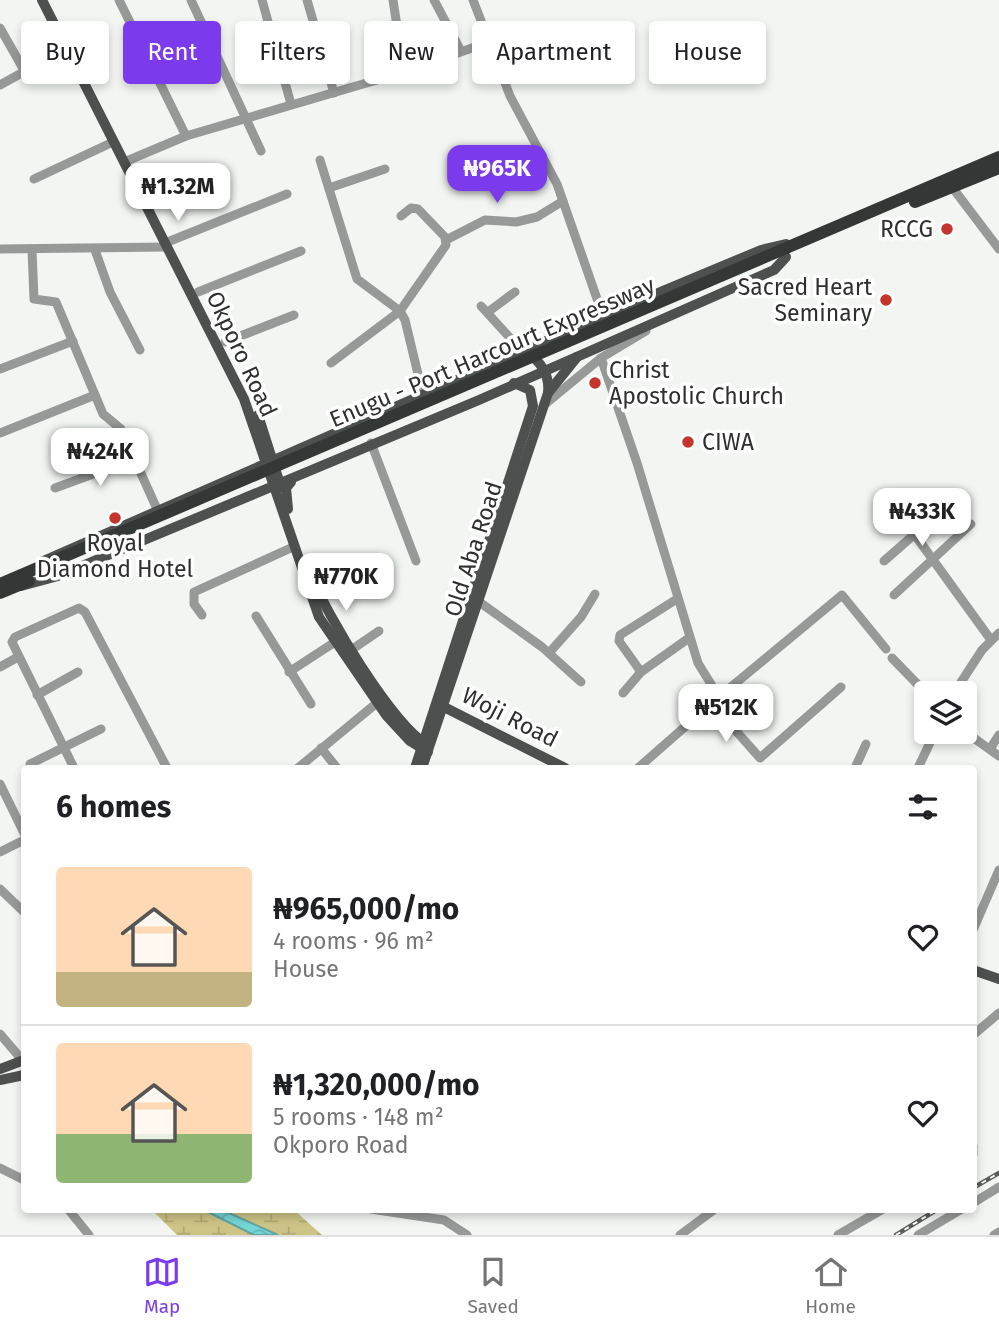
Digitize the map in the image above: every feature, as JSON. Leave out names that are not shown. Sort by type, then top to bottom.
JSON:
[{"type":"highway","name":"Enugu - Port Harcourt Expressway","points":[[4,587],[732,276],[812,237],[999,157]]},
{"type":"highway","name":"Enugu - Port Harcourt Expressway","points":[[732,276],[786,257],[999,168]]},
{"type":"main road","name":"Okporo Road","points":[[42,0],[53,21]]},
{"type":"main road","name":"Okporo Road","points":[[50,0],[129,159],[167,244],[198,292],[225,342],[265,435],[269,461]]},
{"type":"main road","name":"Okporo Road","points":[[85,84],[238,384],[320,597],[351,650],[393,709],[426,748]]},
{"type":"main road","points":[[4,587],[54,554],[522,351],[761,250],[812,237]]},
{"type":"main road","points":[[4,587],[58,576],[246,497],[774,270],[786,257]]},
{"type":"main road","points":[[522,351],[533,356],[545,370]]},
{"type":"main road","points":[[548,393],[579,354]]},
{"type":"main road","name":"Old Aba Road","points":[[440,706],[548,393],[545,370]]},
{"type":"main road","points":[[460,379],[457,391],[461,397],[485,396]]},
{"type":"main road","name":"Old Aba Road","points":[[423,765],[533,406],[530,390],[514,383]]},
{"type":"main road","points":[[265,435],[269,444],[279,450],[309,444]]},
{"type":"main road","points":[[285,511],[288,485],[307,471]]},
{"type":"main road","points":[[246,497],[268,498],[285,511]]},
{"type":"main road","name":"Okporo Road","points":[[285,511],[293,547],[317,611],[335,642],[405,736],[426,748]]},
{"type":"main road","name":"Woji Road","points":[[440,706],[559,765]]},
{"type":"main road","name":"Old Aba Road","points":[[417,765],[426,748]]},
{"type":"main road","points":[[977,971],[999,979]]},
{"type":"main road","points":[[0,1069],[21,1061]]},
{"type":"main road","points":[[0,1080],[21,1076]]},
{"type":"street","points":[[119,0],[186,136]]},
{"type":"street","points":[[191,0],[261,151]]},
{"type":"street","points":[[262,0],[291,104]]},
{"type":"street","points":[[307,0],[334,93]]},
{"type":"street","points":[[393,0],[396,21]]},
{"type":"street","points":[[434,0],[461,51]]},
{"type":"street","points":[[473,0],[481,21]]},
{"type":"street","points":[[0,28],[21,65]]},
{"type":"street","points":[[458,52],[472,47]]},
{"type":"street","points":[[0,85],[21,74]]},
{"type":"street","points":[[129,159],[186,136],[364,84]]},
{"type":"street","points":[[505,84],[546,160],[603,316]]},
{"type":"street","points":[[34,179],[113,142]]},
{"type":"street","points":[[320,160],[359,282],[400,311],[409,328],[423,395]]},
{"type":"street","points":[[329,188],[385,169]]},
{"type":"street","points":[[952,187],[999,249]]},
{"type":"street","points":[[0,247],[95,250],[167,244],[287,194]]},
{"type":"street","points":[[331,363],[400,311],[446,240],[485,219],[516,222],[537,217],[563,201]]},
{"type":"street","points":[[401,216],[411,208],[418,209],[446,240]]},
{"type":"street","points":[[32,250],[34,299],[56,302],[103,414],[121,429],[158,509]]},
{"type":"street","points":[[95,250],[110,292],[140,350]]},
{"type":"street","points":[[198,292],[301,251]]},
{"type":"street","points":[[515,292],[484,309],[522,351]]},
{"type":"street","points":[[225,342],[294,314]]},
{"type":"street","points":[[543,406],[601,358],[659,320]]},
{"type":"street","points":[[0,369],[73,341]]},
{"type":"street","points":[[601,358],[689,638],[715,700],[760,758],[841,687]]},
{"type":"street","points":[[0,433],[95,395]]},
{"type":"street","points":[[371,443],[416,561]]},
{"type":"street","points":[[55,488],[134,460]]},
{"type":"street","points":[[884,561],[940,512]]},
{"type":"street","points":[[894,595],[971,524]]},
{"type":"street","points":[[915,535],[995,636],[963,681]]},
{"type":"street","points":[[202,615],[194,604],[194,593],[293,547]]},
{"type":"street","points":[[549,653],[581,617],[595,594]]},
{"type":"street","points":[[641,765],[842,595],[889,654],[915,681]]},
{"type":"street","points":[[642,672],[619,641],[620,635],[677,599]]},
{"type":"street","points":[[478,601],[549,653],[581,682]]},
{"type":"street","points":[[72,765],[12,645],[15,637],[82,609],[163,765]]},
{"type":"street","points":[[256,616],[311,704]]},
{"type":"street","points":[[351,650],[379,631]]},
{"type":"street","points":[[623,693],[642,672],[689,638]]},
{"type":"street","points":[[289,672],[335,642]]},
{"type":"street","points":[[0,667],[18,657]]},
{"type":"street","points":[[37,695],[78,672]]},
{"type":"street","points":[[301,765],[378,702]]},
{"type":"street","points":[[30,764],[101,729]]},
{"type":"street","points":[[990,749],[999,735]]},
{"type":"street","points":[[977,740],[999,756]]},
{"type":"street","points":[[856,765],[866,744]]},
{"type":"street","points":[[919,765],[929,744]]},
{"type":"street","points":[[321,748],[335,765]]},
{"type":"street","points":[[0,784],[21,827]]},
{"type":"street","points":[[0,852],[21,842]]},
{"type":"street","points":[[977,921],[999,870]]},
{"type":"street","points":[[0,889],[21,909]]},
{"type":"street","points":[[977,1032],[999,1013]]},
{"type":"street","points":[[0,1034],[21,1057]]},
{"type":"street","points":[[0,1168],[21,1178]]},
{"type":"street","points":[[977,1201],[999,1187]]},
{"type":"street","points":[[71,1213],[89,1235]]},
{"type":"street","points":[[398,1213],[444,1220],[467,1235]]},
{"type":"street","points":[[680,1235],[710,1213]]},
{"type":"street","points":[[838,1235],[876,1213]]},
{"type":"street","points":[[918,1235],[955,1213]]},
{"type":"street","points":[[994,1235],[999,1232]]},
{"type":"green space","points":[[155,1213],[210,1213],[254,1235],[177,1235]]},
{"type":"green space","points":[[229,1213],[297,1213],[322,1235],[278,1235]]},
{"type":"water","points":[[210,1213],[229,1213],[278,1235],[254,1235]]},
{"type":"railway","points":[[977,1186],[999,1173]]},
{"type":"railway","points":[[896,1235],[932,1213]]},
{"type":"place","name":"RCCG","points":[[947,229]]},
{"type":"place","name":"Sacred Heart Seminary","points":[[886,300]]},
{"type":"place","name":"Christ Apostolic Church","points":[[595,383]]},
{"type":"place","name":"CIWA","points":[[688,442]]},
{"type":"place","name":"Royal Diamond Hotel","points":[[115,518]]}]
